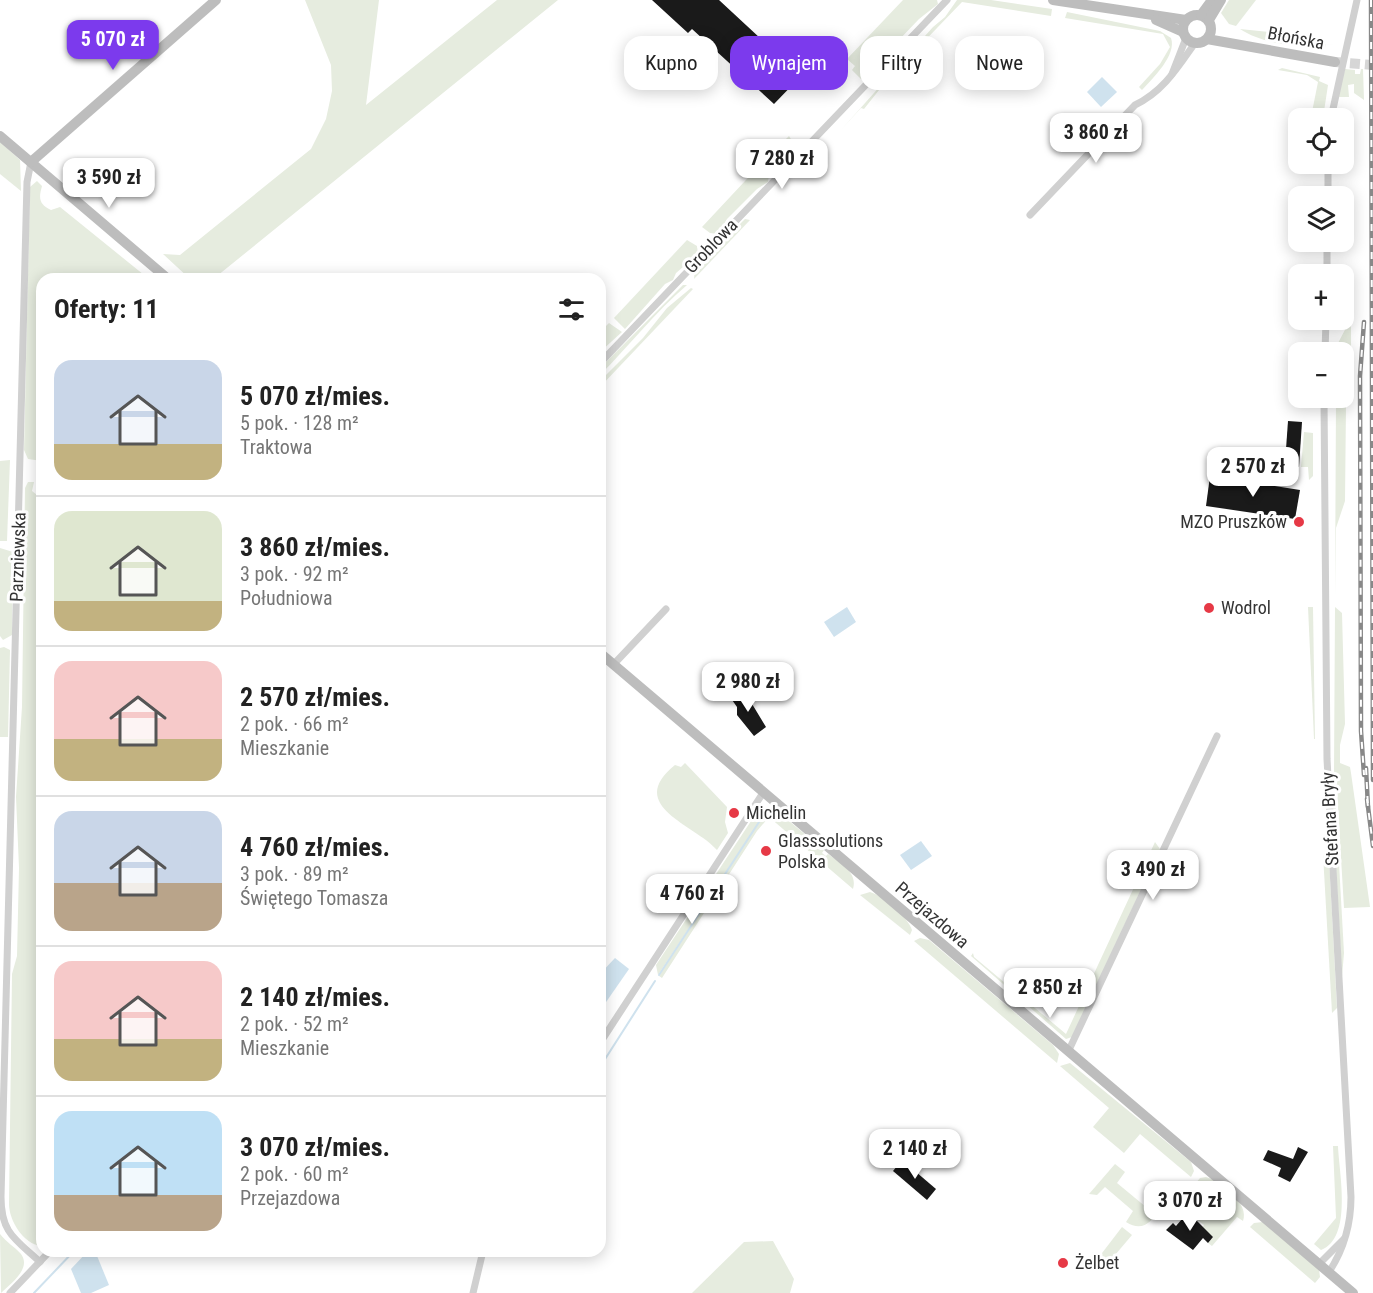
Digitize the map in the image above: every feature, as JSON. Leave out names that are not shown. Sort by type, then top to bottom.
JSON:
[{"type":"street","points":[[31,162],[216,0]]},
{"type":"street","name":"Groblowa","points":[[606,357],[947,0]]},
{"type":"street","points":[[1053,0],[1186,20],[1192,15],[1207,25]]},
{"type":"street","points":[[1207,25],[1212,0]]},
{"type":"street","points":[[1188,38],[1207,25],[1221,0]]},
{"type":"street","points":[[1332,108],[1357,0]]},
{"type":"street","points":[[1148,15],[1188,38]]},
{"type":"street","points":[[1030,215],[1135,105],[1150,98],[1172,74],[1188,38],[1186,20]]},
{"type":"street","name":"Błońska","points":[[1207,25],[1250,45],[1335,62]]},
{"type":"street","points":[[0,136],[161,273]]},
{"type":"street","name":"Parzniewska","points":[[31,162],[27,182],[1,1217],[7,1230],[40,1262]]},
{"type":"street","name":"Stefana Bryły","points":[[1324,408],[1326,759],[1351,1197],[1350,1219],[1342,1250],[1329,1272]]},
{"type":"street","points":[[613,665],[666,609]]},
{"type":"street","name":"Przejazdowa","points":[[606,659],[1353,1293]]},
{"type":"street","points":[[1068,1052],[1217,736]]},
{"type":"street","points":[[606,1034],[763,792]]},
{"type":"street","points":[[1319,1264],[1344,1239]]},
{"type":"street","points":[[10,1293],[45,1257]]},
{"type":"street","points":[[473,1293],[482,1257]]},
{"type":"shaded area","points":[[305,0],[379,0],[366,105],[497,0],[558,0],[221,273],[184,273],[163,254],[180,255],[311,149],[326,119],[332,91],[331,65]]},
{"type":"shaded area","points":[[903,0],[937,0],[938,4],[903,36],[869,36]]},
{"type":"shaded area","points":[[957,0],[991,0],[1052,9],[1051,16],[962,2],[929,36],[925,36],[945,17]]},
{"type":"shaded area","points":[[1229,0],[1256,0],[1236,26],[1229,24],[1221,13]]},
{"type":"shaded area","points":[[1067,12],[1160,31],[1171,38],[1171,52],[1163,66],[1142,90],[1139,87],[1160,64],[1170,47],[1163,34],[1065,18]]},
{"type":"shaded area","points":[[1240,29],[1269,32],[1269,40],[1282,41],[1286,38],[1340,46],[1326,44],[1324,50],[1280,44],[1259,38]]},
{"type":"shaded area","points":[[860,45],[860,78],[852,70],[855,66],[848,58]]},
{"type":"shaded area","points":[[1282,68],[1320,77],[1319,81],[1328,85],[1325,108],[1313,108],[1318,82],[1307,75],[1278,70]]},
{"type":"shaded area","points":[[1345,69],[1355,70],[1355,74],[1360,74],[1363,69],[1364,100],[1354,93],[1354,84],[1348,85],[1349,97],[1338,97]]},
{"type":"shaded area","points":[[877,90],[879,90],[864,109],[861,108],[840,131]]},
{"type":"shaded area","points":[[789,136],[797,149],[784,165],[774,167],[764,161]]},
{"type":"shaded area","points":[[0,142],[20,160],[21,191],[0,174]]},
{"type":"shaded area","points":[[759,166],[769,175],[768,182],[757,189],[727,219],[718,234],[710,233],[702,227]]},
{"type":"shaded area","points":[[37,181],[42,186],[40,197],[44,205],[51,210],[60,207],[142,273],[36,273],[36,460],[28,459],[24,450],[30,187]]},
{"type":"shaded area","points":[[745,219],[750,220],[694,279],[695,269]]},
{"type":"shaded area","points":[[687,240],[697,246],[698,254],[676,273],[673,280],[665,284],[625,329],[614,318]]},
{"type":"shaded area","points":[[683,285],[687,285],[664,306],[606,369],[606,362]]},
{"type":"shaded area","points":[[691,288],[693,289],[606,381],[606,375],[643,338],[667,308]]},
{"type":"shaded area","points":[[609,323],[622,332],[606,347],[606,326]]},
{"type":"shaded area","points":[[1345,330],[1351,330],[1351,342],[1339,342]]},
{"type":"shaded area","points":[[1336,408],[1346,408],[1345,501],[1336,528],[1335,596]]},
{"type":"shaded area","points":[[1304,432],[1313,433],[1313,476],[1309,480],[1308,467],[1301,467]]},
{"type":"shaded area","points":[[10,460],[7,541],[0,541],[0,461]]},
{"type":"shaded area","points":[[28,482],[34,482],[32,491],[36,494],[36,1245],[28,1241],[14,1224],[9,1204],[12,974],[17,956],[19,868],[16,797],[22,707],[25,488]]},
{"type":"shaded area","points":[[0,548],[13,552],[12,635],[3,640],[0,636]]},
{"type":"shaded area","points":[[1308,607],[1313,607],[1315,739],[1314,739]]},
{"type":"shaded area","points":[[1335,607],[1342,613],[1345,724],[1340,745],[1340,763],[1350,767],[1370,907],[1344,908],[1334,772]]},
{"type":"shaded area","points":[[0,648],[10,650],[8,737],[0,737]]},
{"type":"shaded area","points":[[685,763],[727,807],[725,822],[728,833],[717,850],[681,823],[660,803],[657,792],[661,779],[675,765],[681,767]]},
{"type":"shaded area","points":[[1331,777],[1335,791],[1344,953],[1342,977]]},
{"type":"shaded area","points":[[772,807],[824,850],[822,853],[826,856],[828,854],[847,868],[853,878],[853,889],[769,817],[757,831],[662,978],[659,976],[761,819],[658,975],[656,965],[755,815],[763,808]]},
{"type":"shaded area","points":[[1155,842],[1160,849],[1072,1037],[1066,1039],[971,956],[973,953],[974,957],[1066,1034]]},
{"type":"shaded area","points":[[1323,854],[1329,858],[1337,1008],[1332,1013]]},
{"type":"shaded area","points":[[870,892],[882,898],[900,913],[912,930],[910,935],[860,895]]},
{"type":"shaded area","points":[[920,938],[929,940],[1053,1045],[1059,1054],[1057,1063],[914,941]]},
{"type":"shaded area","points":[[1070,1063],[1191,1162],[1194,1171],[1191,1177],[1140,1134],[1124,1153],[1093,1127],[1109,1108],[1060,1066]]},
{"type":"shaded area","points":[[1333,1146],[1338,1146],[1341,1219],[1331,1243],[1321,1250],[1314,1244],[1336,1218]]},
{"type":"shaded area","points":[[1115,1164],[1125,1172],[1117,1183],[1152,1212],[1157,1207],[1160,1210],[1142,1226],[1126,1222],[1133,1211],[1105,1187],[1097,1195],[1089,1194]]},
{"type":"shaded area","points":[[1206,1177],[1219,1183],[1233,1194],[1244,1214],[1243,1221],[1237,1217],[1212,1246],[1208,1243],[1213,1237],[1202,1228],[1204,1225],[1188,1212],[1182,1219],[1179,1216],[1189,1203],[1184,1198],[1200,1178]]},
{"type":"shaded area","points":[[1263,1222],[1319,1270],[1320,1277],[1315,1283],[1250,1227],[1254,1223]]},
{"type":"shaded area","points":[[1122,1227],[1132,1235],[1104,1268],[1093,1268],[1089,1260],[1093,1252],[1099,1257]]},
{"type":"shaded area","points":[[0,1234],[21,1254],[24,1260],[22,1271],[1,1293]]},
{"type":"shaded area","points":[[773,1241],[794,1279],[790,1293],[692,1293],[744,1242]]},
{"type":"water","points":[[1102,77],[1117,92],[1101,107],[1087,92]]},
{"type":"water","points":[[847,607],[856,622],[834,637],[824,622]]},
{"type":"water","points":[[921,841],[932,856],[911,870],[900,855]]},
{"type":"water","points":[[615,958],[629,969],[606,1002],[606,968]]},
{"type":"water","points":[[82,1257],[97,1257],[109,1285],[91,1293],[81,1293],[71,1269]]},
{"type":"building","points":[[652,0],[719,0],[758,36],[730,36],[730,64],[718,53],[718,36],[700,36],[692,29],[688,33]]},
{"type":"building","points":[[759,90],[788,90],[774,104]]},
{"type":"building","points":[[1288,421],[1302,422],[1299,467],[1285,463]]},
{"type":"building","points":[[1210,476],[1300,490],[1295,519],[1206,506]]},
{"type":"building","points":[[743,689],[766,727],[754,736],[737,715],[737,707],[730,697]]},
{"type":"building","points":[[1298,1147],[1308,1152],[1290,1182],[1278,1176],[1281,1168],[1263,1160],[1268,1150],[1293,1159]]},
{"type":"building","points":[[902,1160],[936,1189],[927,1200],[893,1171]]},
{"type":"building","points":[[1188,1212],[1213,1237],[1208,1243],[1203,1238],[1193,1250],[1166,1230],[1173,1223],[1176,1226]]},
{"type":"waterway","points":[[659,975],[761,819]]},
{"type":"waterway","points":[[606,1058],[655,981]]},
{"type":"waterway","points":[[34,1293],[68,1257]]},
{"type":"tunnel","points":[[1335,62],[1373,65]]},
{"type":"railway","points":[[1371,0],[1373,780]]},
{"type":"railway","points":[[1364,322],[1360,376],[1361,731],[1364,775]]},
{"type":"railway","points":[[1366,768],[1368,807]]},
{"type":"railway","points":[[1367,799],[1373,846]]},
{"type":"place","name":"MZO Pruszków","points":[[1299,522]]},
{"type":"place","name":"Wodrol","points":[[1209,608]]},
{"type":"place","name":"Michelin","points":[[734,813]]},
{"type":"place","name":"Glasssolutions Polska","points":[[766,851]]},
{"type":"place","name":"Żelbet","points":[[1063,1263]]}]
